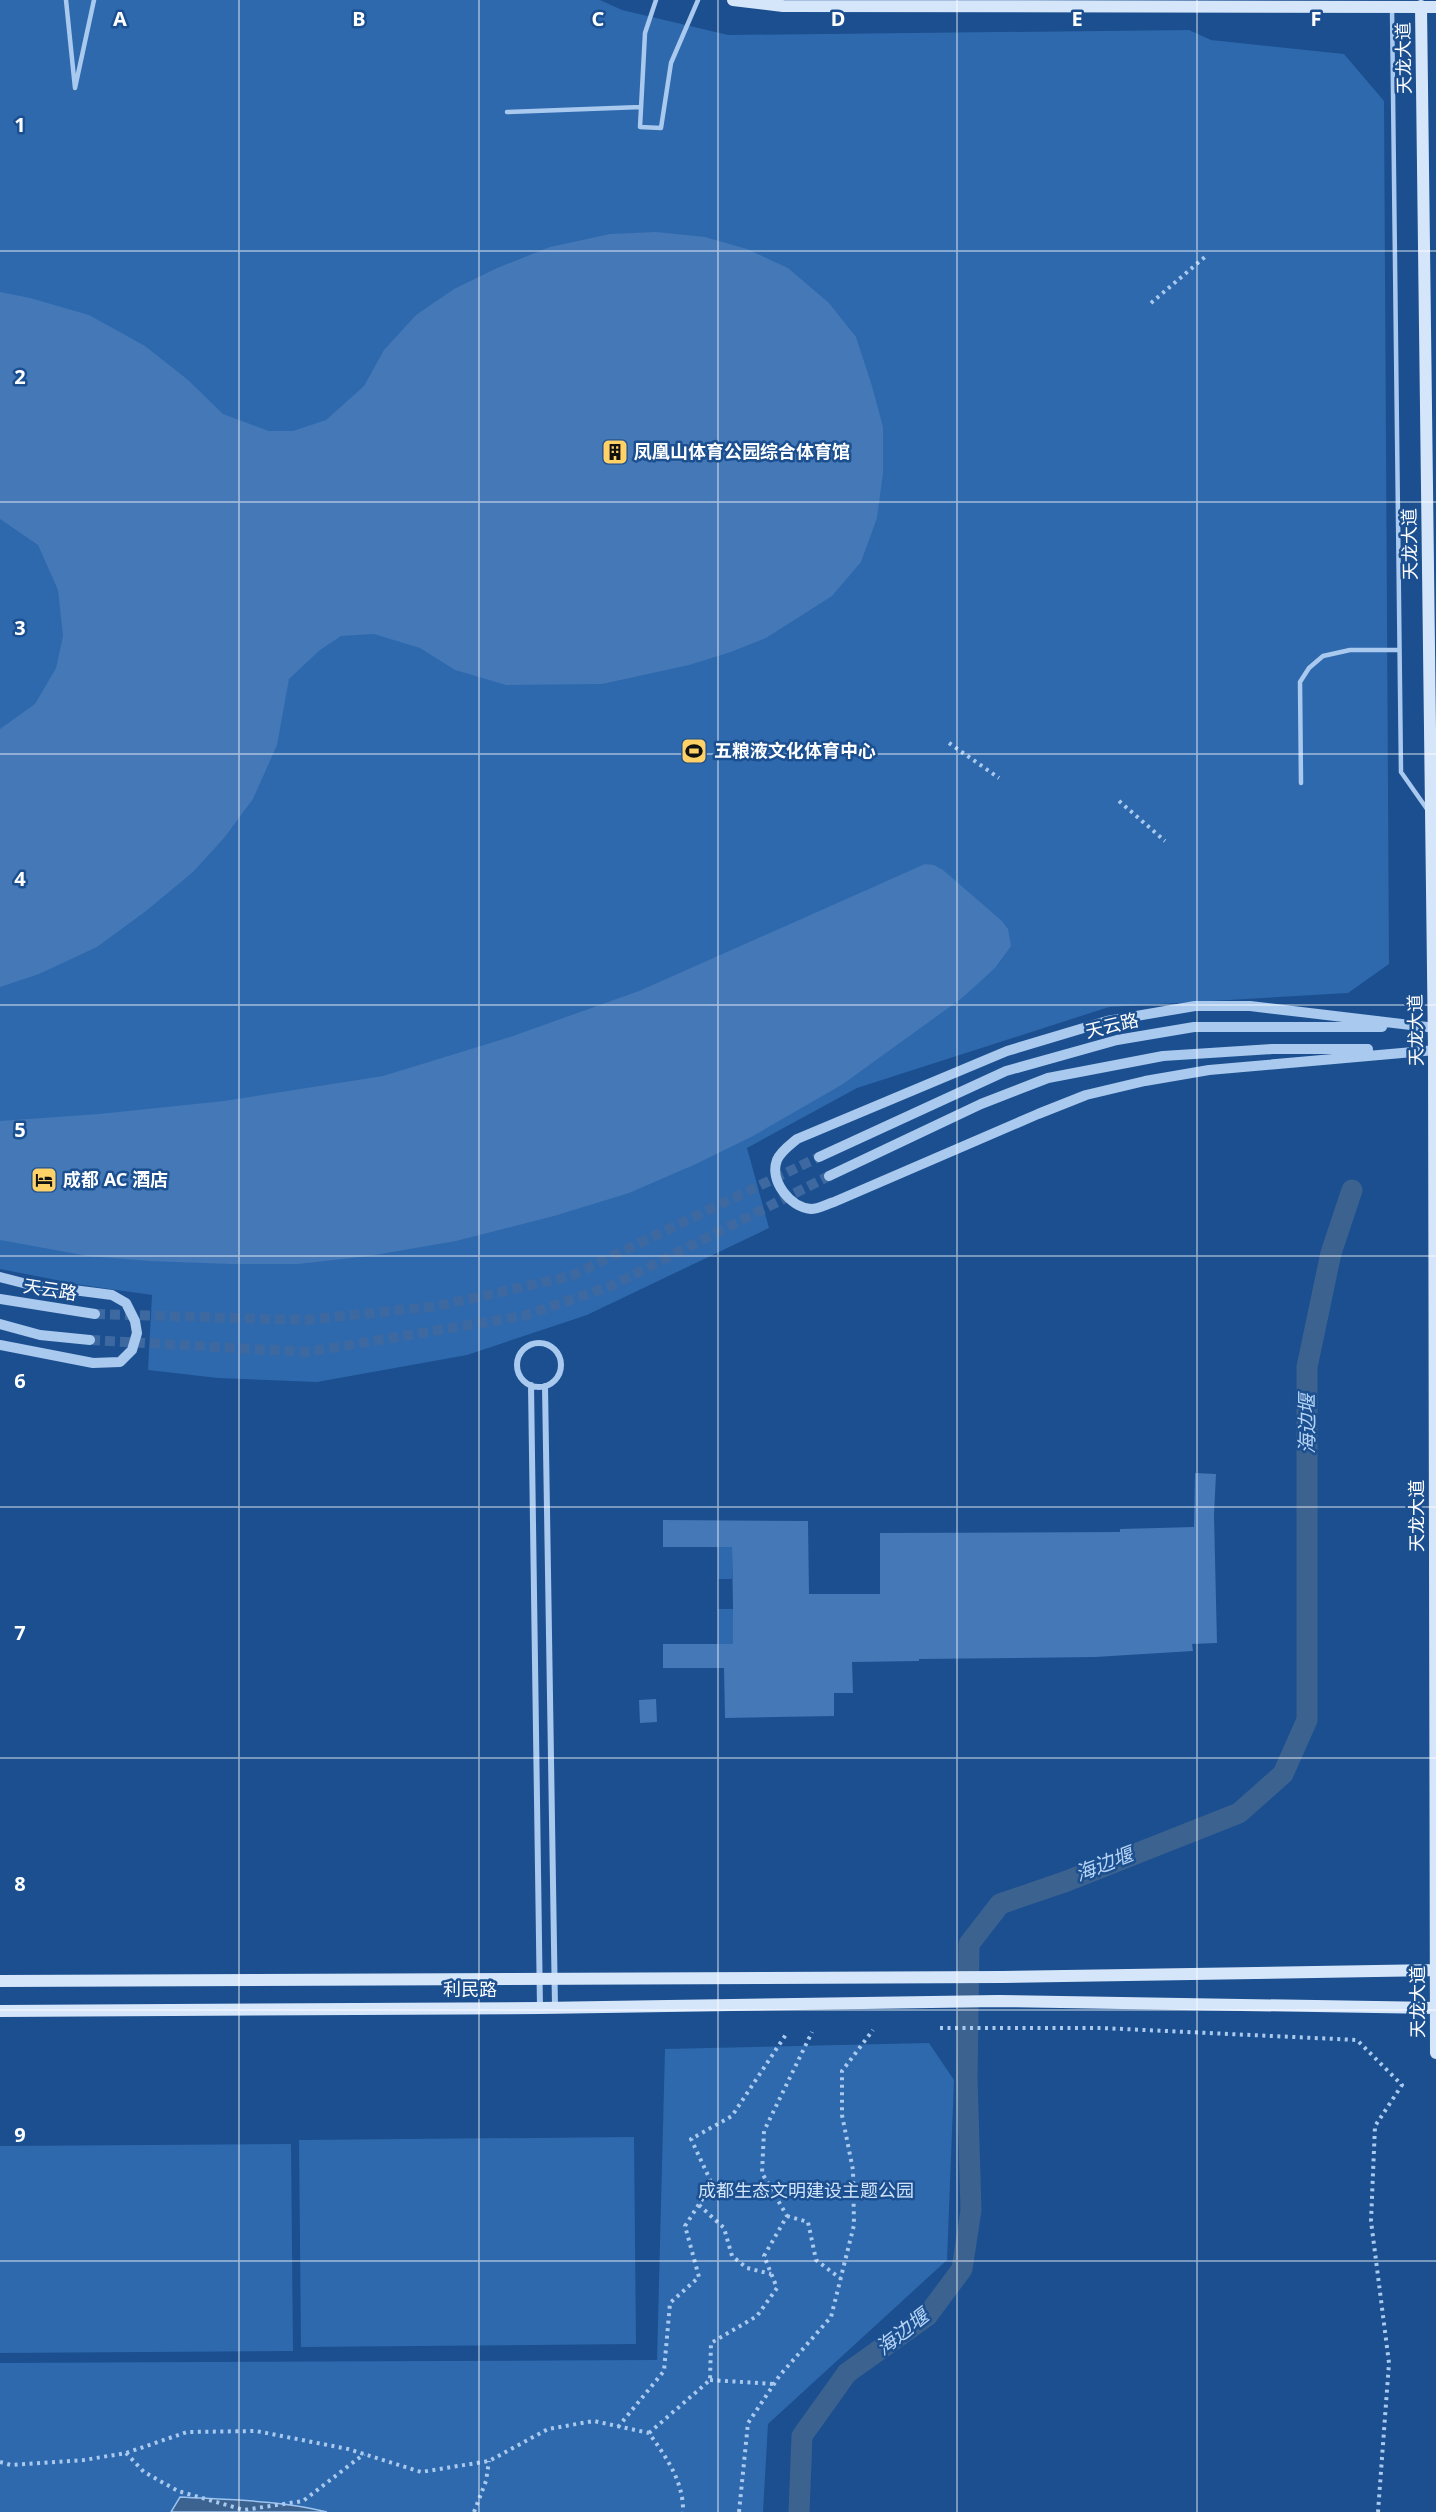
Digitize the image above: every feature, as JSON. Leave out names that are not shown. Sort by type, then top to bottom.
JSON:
[{"type":"main road","points":[[736,0],[783,6],[1436,7]]},
{"type":"main road","name":"天龙大道","points":[[1421,6],[1435,1028],[1436,2053]]},
{"type":"main road","name":"利民路","points":[[0,1981],[1002,1977],[1436,1970]]},
{"type":"main road","name":"利民路","points":[[0,2011],[540,2008],[998,2001],[1436,2008]]},
{"type":"street","points":[[1435,1028],[1250,1006],[1195,1006],[1107,1020],[1007,1050],[797,1139],[783,1151],[776,1161],[778,1185],[793,1203],[812,1209],[834,1202],[1086,1095],[1145,1081],[1209,1070],[1435,1050]]},
{"type":"street","name":"天云路","points":[[819,1157],[1006,1071],[1117,1040],[1194,1027],[1435,1028]]},
{"type":"street","points":[[829,1176],[981,1104],[1048,1078],[1163,1056],[1272,1049],[1435,1050]]},
{"type":"street","points":[[0,1276],[27,1284],[112,1295],[126,1303],[135,1321],[137,1333],[132,1350],[120,1362],[93,1363],[0,1345]]},
{"type":"street","name":"天云路","points":[[0,1299],[95,1314]]},
{"type":"street","points":[[0,1324],[40,1335],[90,1340]]},
{"type":"street","points":[[543,1343],[556,1350],[561,1364],[557,1378],[545,1386],[531,1385],[520,1376],[517,1369],[519,1355],[529,1345],[543,1343]]},
{"type":"street","points":[[531,1385],[540,2008]]},
{"type":"street","points":[[545,1386],[555,2007]]},
{"type":"lane","points":[[66,0],[75,88],[94,0]]},
{"type":"lane","points":[[656,0],[645,33],[640,128],[661,128],[671,63],[698,0]]},
{"type":"lane","points":[[1392,8],[1401,772],[1431,815]]},
{"type":"lane","points":[[507,112],[640,107]]},
{"type":"lane","points":[[1301,783],[1300,682],[1309,668],[1323,656],[1350,650],[1399,650]]},
{"type":"path","points":[[1151,303],[1206,256]]},
{"type":"path","points":[[949,743],[999,778]]},
{"type":"path","points":[[1119,801],[1165,841]]},
{"type":"path","points":[[940,2028],[1102,2028],[1357,2040],[1402,2085],[1375,2126],[1371,2221],[1389,2363],[1377,2512]]},
{"type":"path","points":[[739,2512],[748,2423],[774,2384],[831,2317],[854,2225],[853,2170],[842,2115],[842,2070],[873,2030]]},
{"type":"path","points":[[812,2032],[764,2131],[762,2173],[787,2216],[808,2222],[816,2260],[841,2279]]},
{"type":"path","points":[[618,2427],[664,2371],[670,2303],[699,2277],[685,2226],[712,2184],[691,2139],[732,2116],[788,2033]]},
{"type":"path","points":[[699,2205],[724,2228],[732,2256],[747,2268],[771,2274]]},
{"type":"path","points":[[710,2380],[711,2343],[757,2316],[777,2288],[764,2256],[787,2216]]},
{"type":"path","points":[[649,2433],[710,2380],[774,2384]]},
{"type":"path","points":[[0,2462],[11,2465],[84,2460],[126,2453],[187,2432],[256,2431],[364,2454],[421,2472],[489,2462],[548,2429],[594,2421],[649,2433],[670,2463],[683,2501],[683,2512]]},
{"type":"path","points":[[126,2453],[144,2472],[178,2491],[244,2510],[303,2501],[364,2454]]},
{"type":"path","points":[[474,2510],[486,2481],[489,2462]]},
{"type":"green space","name":"五粮液文化体育中心","points":[[0,0],[600,0],[622,10],[728,35],[1189,30],[1211,40],[1344,54],[1384,101],[1389,964],[1348,993],[1109,1007],[857,1088],[747,1148],[769,1228],[587,1315],[467,1355],[317,1382],[218,1378],[148,1370],[152,1295],[82,1285],[0,1269]]},
{"type":"green space","points":[[718,1547],[732,1547],[732,1579],[718,1579]]},
{"type":"green space","points":[[718,1609],[733,1609],[733,1644],[718,1644]]},
{"type":"green space","name":"成都生态文明建设主题公园","points":[[929,2043],[954,2080],[947,2260],[768,2424],[763,2512],[0,2512],[0,2363],[657,2360],[665,2049]]},
{"type":"green space","points":[[634,2137],[636,2344],[301,2347],[299,2140]]},
{"type":"green space","points":[[291,2144],[293,2351],[0,2353],[0,2146]]},
{"type":"shaded area","points":[[180,2497],[273,2503],[327,2512],[171,2512]]},
{"type":"building","points":[[656,232],[705,237],[747,249],[788,268],[829,303],[856,337],[883,427],[883,473],[877,518],[861,562],[832,596],[766,638],[731,652],[689,665],[602,684],[506,685],[455,670],[420,648],[374,634],[341,636],[320,650],[289,679],[277,745],[253,799],[224,838],[193,872],[97,947],[39,974],[0,987],[0,729],[35,704],[56,668],[63,636],[58,590],[38,545],[0,519],[0,292],[89,315],[145,346],[188,380],[223,414],[269,431],[293,431],[326,420],[364,386],[384,350],[416,315],[454,289],[497,268],[550,247],[610,234]]},
{"type":"building","points":[[925,864],[934,865],[943,870],[1002,921],[1008,929],[1011,946],[995,968],[962,998],[843,1084],[753,1136],[629,1193],[554,1216],[456,1241],[369,1256],[298,1264],[150,1261],[88,1256],[0,1240],[0,1121],[99,1114],[224,1101],[383,1076],[510,1037],[639,991]]},
{"type":"building","points":[[1195,1473],[1216,1474],[1214,1515],[1217,1643],[1192,1644],[1193,1651],[1095,1657],[852,1662],[853,1693],[834,1693],[834,1716],[725,1718],[724,1668],[663,1668],[663,1644],[733,1644],[733,1609],[732,1547],[663,1547],[663,1520],[808,1521],[809,1594],[880,1594],[880,1533],[1120,1532],[1120,1529],[1194,1527]]},
{"type":"building","points":[[656,1699],[657,1722],[640,1723],[639,1700]]},
{"type":"waterway","name":"海边堰","points":[[799,2512],[802,2436],[847,2373],[927,2316],[962,2269],[971,2210],[967,2078],[969,1944],[1000,1904],[1067,1881],[1239,1813],[1283,1774],[1307,1720],[1307,1367],[1331,1253],[1352,1190]]},
{"type":"tunnel","points":[[95,1314],[305,1320],[438,1306],[571,1276],[819,1157]]},
{"type":"tunnel","points":[[90,1340],[307,1352],[523,1316],[611,1286],[829,1176]]},
{"type":"place","name":"凤凰山体育公园综合体育馆","points":[[615,452]]},
{"type":"place","name":"五粮液文化体育中心","points":[[694,751]]},
{"type":"place","name":"成都 AC 酒店","points":[[44,1180]]}]
